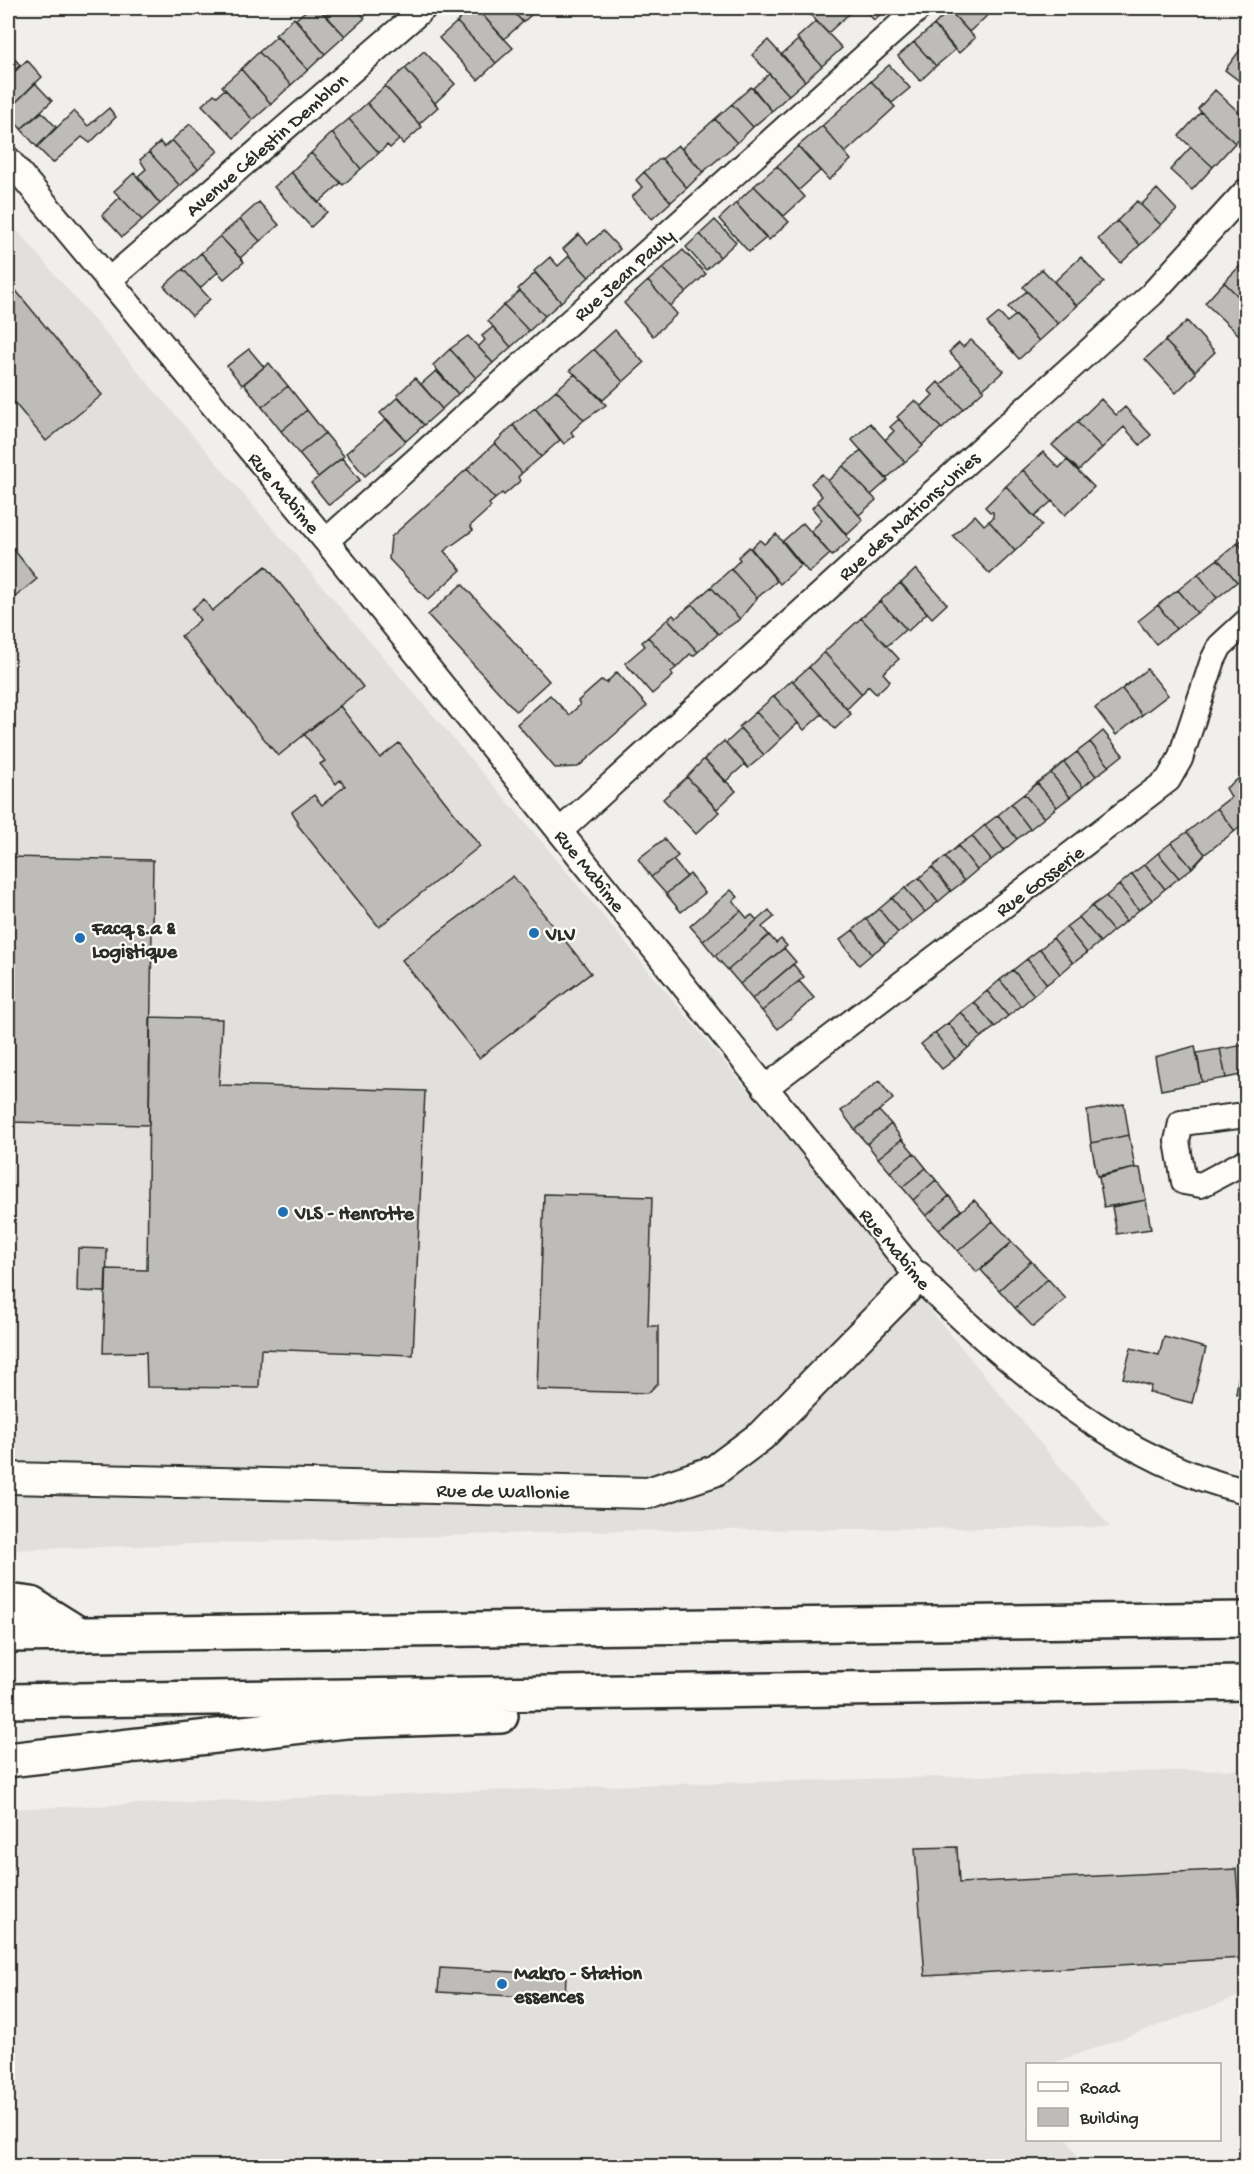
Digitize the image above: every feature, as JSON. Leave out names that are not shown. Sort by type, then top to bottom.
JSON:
[{"type":"highway","points":[[8,1601],[31,1604],[79,1634]]},
{"type":"highway","points":[[8,1635],[1246,1619]]},
{"type":"highway","points":[[8,1701],[1246,1683]]},
{"type":"highway","points":[[8,1760],[346,1721],[866,1706],[929,1688]]},
{"type":"street","name":"Avenue Célestin Demblon","points":[[108,281],[398,16],[424,8]]},
{"type":"street","name":"Rue Jean Pauly","points":[[326,541],[919,8]]},
{"type":"street","name":"Rue Mabîme","points":[[8,159],[326,541],[918,1277],[963,1321],[1111,1436],[1178,1467],[1246,1491]]},
{"type":"street","name":"Rue des Nations-Unies","points":[[560,831],[1152,294],[1246,191]]},
{"type":"street","name":"Rue Gosserie","points":[[765,1088],[1168,780],[1180,759],[1213,660],[1220,646],[1246,622]]},
{"type":"street","points":[[1246,1115],[1181,1123],[1177,1142],[1184,1182],[1201,1185],[1246,1161]]},
{"type":"street","name":"Rue de Wallonie","points":[[8,1478],[648,1493],[714,1471],[761,1436],[918,1277]]},
{"type":"shaded area","points":[[8,220],[542,842],[1110,1527],[593,1531],[8,1550]]},
{"type":"shaded area","points":[[1246,1769],[1246,1994],[1053,2063],[1026,2063],[1026,2141],[1069,2141],[1082,2166],[8,2166],[8,1809],[639,1785]]},
{"type":"building","points":[[309,8],[318,8],[345,36],[325,54],[296,19]]},
{"type":"building","points":[[325,8],[355,8],[365,18],[345,36],[322,11]]},
{"type":"building","points":[[472,8],[476,8],[513,48],[496,63],[457,22]]},
{"type":"building","points":[[476,8],[509,8],[523,22],[504,39]]},
{"type":"building","points":[[509,8],[539,8],[523,22]]},
{"type":"building","points":[[804,8],[849,8],[852,11],[828,33]]},
{"type":"building","points":[[863,8],[888,8],[874,20]]},
{"type":"building","points":[[952,8],[981,8],[988,15],[969,32],[949,10]]},
{"type":"building","points":[[981,8],[996,8],[988,15]]},
{"type":"building","points":[[949,10],[975,38],[959,53],[934,25]]},
{"type":"building","points":[[294,18],[325,54],[308,70],[275,35]]},
{"type":"building","points":[[816,21],[842,48],[822,66],[797,38]]},
{"type":"building","points":[[457,22],[496,63],[478,80],[439,38]]},
{"type":"building","points":[[934,25],[955,50],[936,66],[914,42]]},
{"type":"building","points":[[277,36],[308,70],[291,85],[259,52]]},
{"type":"building","points":[[768,40],[805,81],[789,95],[752,55]]},
{"type":"building","points":[[798,40],[822,66],[805,81],[782,54]]},
{"type":"building","points":[[914,42],[936,66],[920,81],[898,56]]},
{"type":"building","points":[[1246,42],[1246,55],[1240,50]]},
{"type":"building","points":[[1240,50],[1246,55],[1246,86],[1225,70]]},
{"type":"building","points":[[8,51],[20,65],[8,78]]},
{"type":"building","points":[[424,51],[455,84],[435,103],[405,68]]},
{"type":"building","points":[[259,52],[291,85],[271,104],[241,69]]},
{"type":"building","points":[[27,60],[42,77],[8,110],[8,78]]},
{"type":"building","points":[[889,65],[910,88],[892,103],[871,81]]},
{"type":"building","points":[[405,68],[438,107],[419,124],[385,86]]},
{"type":"building","points":[[241,69],[271,104],[253,120],[222,86]]},
{"type":"building","points":[[769,74],[789,95],[772,111],[753,88]]},
{"type":"building","points":[[871,81],[895,107],[845,153],[822,126]]},
{"type":"building","points":[[35,83],[52,101],[21,129],[8,114],[8,110]]},
{"type":"building","points":[[385,86],[422,127],[403,144],[367,103]]},
{"type":"building","points":[[751,87],[772,111],[753,127],[732,104]]},
{"type":"building","points":[[225,89],[253,120],[234,138],[202,105],[214,94],[217,96]]},
{"type":"building","points":[[1215,90],[1246,119],[1246,131],[1235,143],[1198,109]]},
{"type":"building","points":[[367,103],[399,140],[390,148],[387,145],[379,153],[349,119]]},
{"type":"building","points":[[732,104],[753,127],[737,143],[715,119]]},
{"type":"building","points":[[109,108],[116,117],[90,143],[82,137],[53,163],[37,147],[74,111],[88,126]]},
{"type":"building","points":[[42,112],[56,127],[37,147],[21,129]]},
{"type":"building","points":[[1201,112],[1235,143],[1213,167],[1179,136]]},
{"type":"building","points":[[349,119],[379,153],[361,169],[332,133]]},
{"type":"building","points":[[715,119],[737,143],[703,172],[682,148]]},
{"type":"building","points":[[190,124],[218,151],[198,169],[172,140]]},
{"type":"building","points":[[822,126],[851,160],[829,180],[798,146]]},
{"type":"building","points":[[332,133],[361,169],[343,185],[311,153]]},
{"type":"building","points":[[172,140],[198,169],[180,186],[149,152],[160,142],[164,147]]},
{"type":"building","points":[[678,145],[703,172],[687,188],[662,159]]},
{"type":"building","points":[[798,146],[820,171],[799,190],[777,166]]},
{"type":"building","points":[[1191,147],[1213,167],[1192,190],[1170,170]]},
{"type":"building","points":[[149,152],[180,186],[160,204],[138,176],[146,169],[140,160]]},
{"type":"building","points":[[311,153],[341,183],[318,203],[291,172]]},
{"type":"building","points":[[661,158],[687,188],[671,202],[644,172]]},
{"type":"building","points":[[777,166],[805,197],[784,216],[754,186]]},
{"type":"building","points":[[291,172],[327,212],[311,227],[274,187]]},
{"type":"building","points":[[644,172],[671,202],[652,219],[632,197],[642,187],[636,180]]},
{"type":"building","points":[[134,173],[160,204],[142,220],[114,191]]},
{"type":"building","points":[[754,186],[789,222],[769,240],[736,203]]},
{"type":"building","points":[[1157,189],[1177,210],[1161,225],[1141,205]]},
{"type":"building","points":[[120,197],[142,220],[122,237],[102,215]]},
{"type":"building","points":[[1137,201],[1161,225],[1140,245],[1117,221]]},
{"type":"building","points":[[259,202],[279,225],[260,241],[240,219]]},
{"type":"building","points":[[736,203],[766,238],[749,252],[719,219]]},
{"type":"building","points":[[240,219],[260,241],[240,258],[220,236]]},
{"type":"building","points":[[715,220],[736,242],[720,257],[700,234]]},
{"type":"building","points":[[1117,221],[1140,245],[1121,263],[1098,239]]},
{"type":"building","points":[[603,231],[620,249],[589,277],[563,249],[579,234],[588,244]]},
{"type":"building","points":[[700,234],[720,257],[706,270],[686,247]]},
{"type":"building","points":[[220,236],[244,262],[224,279],[201,253]]},
{"type":"building","points":[[683,250],[706,274],[686,292],[663,268]]},
{"type":"building","points":[[201,253],[218,272],[200,288],[183,269]]},
{"type":"building","points":[[569,256],[589,277],[561,302],[534,271],[550,257],[558,266]]},
{"type":"building","points":[[1081,257],[1104,282],[1077,306],[1054,282]]},
{"type":"building","points":[[1243,263],[1246,266],[1246,304],[1224,282]]},
{"type":"building","points":[[663,268],[686,292],[670,306],[648,281]]},
{"type":"building","points":[[183,269],[210,299],[192,316],[164,286]]},
{"type":"building","points":[[1042,269],[1077,306],[1058,324],[1023,287]]},
{"type":"building","points":[[535,273],[561,302],[545,316],[518,289]]},
{"type":"building","points":[[8,281],[102,395],[46,441],[8,395]]},
{"type":"building","points":[[648,281],[677,314],[653,336],[624,303]]},
{"type":"building","points":[[1224,282],[1246,304],[1246,327],[1238,334],[1205,303]]},
{"type":"building","points":[[520,291],[545,316],[529,331],[504,305]]},
{"type":"building","points":[[1027,291],[1058,324],[1039,341],[1008,307]]},
{"type":"building","points":[[504,305],[529,331],[511,347],[488,321]]},
{"type":"building","points":[[999,313],[1007,322],[1016,315],[1039,341],[1019,359],[987,323]]},
{"type":"building","points":[[1187,321],[1215,352],[1195,371],[1165,341]]},
{"type":"building","points":[[493,327],[511,347],[493,363],[478,347],[485,340],[482,336]]},
{"type":"building","points":[[615,330],[644,363],[623,382],[594,349]]},
{"type":"building","points":[[468,336],[493,363],[476,378],[450,349]]},
{"type":"building","points":[[971,340],[1004,371],[983,389],[949,352],[959,343],[963,347]]},
{"type":"building","points":[[1165,341],[1196,373],[1176,393],[1145,359]]},
{"type":"building","points":[[249,349],[264,367],[242,385],[227,366]]},
{"type":"building","points":[[450,349],[476,378],[458,394],[433,365]]},
{"type":"building","points":[[594,349],[623,382],[603,400],[570,370]]},
{"type":"building","points":[[269,363],[288,386],[262,407],[244,384]]},
{"type":"building","points":[[961,365],[984,390],[963,409],[941,385]]},
{"type":"building","points":[[436,371],[458,394],[442,409],[421,384]]},
{"type":"building","points":[[575,374],[606,405],[584,420],[556,390]]},
{"type":"building","points":[[415,378],[442,409],[424,425],[397,395]]},
{"type":"building","points":[[938,382],[963,409],[942,429],[921,407],[933,395],[929,391]]},
{"type":"building","points":[[288,386],[307,410],[281,431],[262,407]]},
{"type":"building","points":[[556,390],[584,420],[571,432],[574,436],[564,444],[535,408]]},
{"type":"building","points":[[398,397],[424,425],[406,441],[380,413]]},
{"type":"building","points":[[1101,399],[1116,415],[1125,407],[1151,435],[1140,445],[1124,427],[1102,448],[1077,422]]},
{"type":"building","points":[[915,400],[941,428],[922,445],[897,417]]},
{"type":"building","points":[[535,408],[560,440],[541,457],[513,425]]},
{"type":"building","points":[[307,410],[325,433],[299,454],[281,431]]},
{"type":"building","points":[[387,419],[406,441],[365,476],[346,453]]},
{"type":"building","points":[[899,419],[923,446],[905,462],[885,440],[894,431],[890,427]]},
{"type":"building","points":[[1077,422],[1102,448],[1079,470],[1052,445]]},
{"type":"building","points":[[870,423],[905,462],[886,479],[852,440]]},
{"type":"building","points":[[513,425],[541,457],[522,473],[495,443]]},
{"type":"building","points":[[325,433],[344,456],[318,477],[299,454]]},
{"type":"building","points":[[495,443],[522,473],[518,477],[520,481],[504,495],[502,493],[495,499],[467,469]]},
{"type":"building","points":[[861,450],[888,480],[871,495],[843,466]]},
{"type":"building","points":[[1043,452],[1059,468],[1067,460],[1094,487],[1065,515],[1023,470]]},
{"type":"building","points":[[342,458],[360,480],[329,505],[311,483]]},
{"type":"building","points":[[843,466],[876,500],[859,515],[828,481]]},
{"type":"building","points":[[467,469],[495,499],[489,504],[491,507],[470,526],[473,530],[444,551],[461,570],[428,600],[389,559],[391,537]]},
{"type":"building","points":[[1023,470],[1052,501],[1034,517],[1006,486]]},
{"type":"building","points":[[822,474],[863,520],[847,535],[817,501],[822,496],[811,483]]},
{"type":"building","points":[[1006,486],[1042,525],[1015,551],[989,521],[993,518],[993,512],[985,507]]},
{"type":"building","points":[[818,502],[850,540],[832,556],[811,531],[822,520],[812,508]]},
{"type":"building","points":[[975,515],[984,525],[989,521],[1015,551],[990,574],[953,536]]},
{"type":"building","points":[[803,523],[830,554],[809,573],[783,541]]},
{"type":"building","points":[[776,534],[801,565],[780,584],[751,548],[760,540],[764,544]]},
{"type":"building","points":[[1246,537],[1246,553],[1238,543]]},
{"type":"building","points":[[8,542],[37,579],[8,603]]},
{"type":"building","points":[[1238,543],[1246,553],[1246,574],[1237,582],[1218,559]]},
{"type":"building","points":[[749,547],[777,581],[757,598],[731,569],[740,560],[738,557]]},
{"type":"building","points":[[1218,559],[1237,582],[1217,598],[1198,574]]},
{"type":"building","points":[[266,566],[363,687],[278,756],[181,636],[200,620],[192,609],[204,599],[212,611]]},
{"type":"building","points":[[731,569],[757,598],[740,619],[711,587]]},
{"type":"building","points":[[916,569],[947,604],[932,618],[901,583]]},
{"type":"building","points":[[1198,574],[1217,598],[1197,613],[1178,590]]},
{"type":"building","points":[[900,583],[927,613],[908,631],[880,601]]},
{"type":"building","points":[[462,584],[549,681],[516,711],[428,615]]},
{"type":"building","points":[[711,587],[740,619],[718,634],[692,604]]},
{"type":"building","points":[[1178,590],[1197,613],[1176,629],[1158,605]]},
{"type":"building","points":[[880,601],[906,629],[887,646],[861,618]]},
{"type":"building","points":[[692,604],[718,634],[698,652],[668,619],[673,615],[676,618]]},
{"type":"building","points":[[1158,605],[1176,629],[1156,644],[1138,621]]},
{"type":"building","points":[[861,618],[899,659],[883,673],[890,681],[876,694],[868,686],[862,694],[824,652]]},
{"type":"building","points":[[668,619],[698,652],[693,656],[690,654],[676,668],[648,637]]},
{"type":"building","points":[[648,637],[676,668],[671,672],[673,676],[652,694],[625,663],[645,646],[642,642]]},
{"type":"building","points":[[824,652],[862,694],[847,709],[809,667]]},
{"type":"building","points":[[809,667],[851,714],[835,729],[793,681]]},
{"type":"building","points":[[1147,669],[1168,695],[1142,715],[1122,689]]},
{"type":"building","points":[[617,672],[647,706],[578,767],[555,768],[517,724],[550,695],[569,715],[580,705],[578,701],[602,680],[606,683]]},
{"type":"building","points":[[792,680],[822,714],[804,730],[774,696]]},
{"type":"building","points":[[1122,689],[1142,715],[1116,735],[1095,708]]},
{"type":"building","points":[[774,696],[798,723],[781,739],[756,712]]},
{"type":"building","points":[[340,706],[380,758],[399,743],[480,846],[379,927],[297,824],[299,823],[292,812],[314,795],[322,805],[345,786],[340,780],[336,784],[320,764],[325,761],[304,734]]},
{"type":"building","points":[[756,712],[781,739],[764,755],[739,727]]},
{"type":"building","points":[[1246,718],[1246,730],[1240,722]]},
{"type":"building","points":[[741,729],[764,755],[748,768],[726,743]]},
{"type":"building","points":[[1103,731],[1123,755],[1109,766],[1090,742]]},
{"type":"building","points":[[724,741],[745,764],[725,782],[704,759]]},
{"type":"building","points":[[1090,742],[1109,766],[1096,776],[1077,752]]},
{"type":"building","points":[[1077,752],[1096,776],[1083,787],[1064,762]]},
{"type":"building","points":[[704,759],[736,791],[717,809],[687,777]]},
{"type":"building","points":[[1064,762],[1083,787],[1070,797],[1051,773]]},
{"type":"building","points":[[1051,773],[1070,797],[1057,807],[1037,783]]},
{"type":"building","points":[[1246,773],[1246,789],[1238,779]]},
{"type":"building","points":[[687,777],[719,812],[696,834],[663,799]]},
{"type":"building","points":[[1238,779],[1246,789],[1246,822],[1235,831],[1217,808],[1231,797],[1226,788]]},
{"type":"building","points":[[1037,783],[1057,807],[1044,818],[1024,794]]},
{"type":"building","points":[[1024,794],[1044,818],[1030,829],[1011,804]]},
{"type":"building","points":[[1011,804],[1030,829],[1017,839],[998,815]]},
{"type":"building","points":[[1217,808],[1235,831],[1205,854],[1187,832]]},
{"type":"building","points":[[998,815],[1017,839],[1004,850],[985,825]]},
{"type":"building","points":[[985,825],[1004,850],[991,860],[972,836]]},
{"type":"building","points":[[1187,832],[1205,854],[1192,868],[1171,843]]},
{"type":"building","points":[[972,836],[991,860],[977,870],[958,846]]},
{"type":"building","points":[[664,839],[678,856],[651,877],[638,859]]},
{"type":"building","points":[[1171,843],[1192,868],[1179,878],[1158,853]]},
{"type":"building","points":[[958,846],[977,870],[964,881],[945,857]]},
{"type":"building","points":[[1158,853],[1179,878],[1165,889],[1145,864]]},
{"type":"building","name":"Facq s.a & Logistique","points":[[8,857],[153,860],[149,1125],[8,1122]]},
{"type":"building","points":[[945,857],[964,881],[951,891],[932,867]]},
{"type":"building","points":[[673,860],[687,877],[666,894],[651,877]]},
{"type":"building","points":[[1145,864],[1165,889],[1152,900],[1132,874]]},
{"type":"building","points":[[932,867],[951,891],[938,902],[919,878]]},
{"type":"building","points":[[690,874],[705,893],[681,912],[666,894]]},
{"type":"building","points":[[1132,874],[1152,900],[1139,910],[1119,885]]},
{"type":"building","points":[[513,876],[591,973],[479,1058],[402,960]]},
{"type":"building","points":[[919,878],[938,902],[925,912],[905,888]]},
{"type":"building","points":[[1119,885],[1139,910],[1126,921],[1106,896]]},
{"type":"building","points":[[905,888],[925,912],[912,922],[892,898]]},
{"type":"building","points":[[731,890],[738,897],[733,901],[741,911],[703,941],[690,926]]},
{"type":"building","points":[[1106,896],[1126,921],[1113,931],[1092,906]]},
{"type":"building","points":[[892,898],[912,922],[898,933],[879,909]]},
{"type":"building","points":[[1092,906],[1113,931],[1100,942],[1079,917]]},
{"type":"building","points":[[879,909],[898,933],[885,944],[866,919]]},
{"type":"building","points":[[769,910],[774,917],[762,927],[769,935],[728,970],[715,956]]},
{"type":"building","points":[[741,911],[747,918],[752,915],[757,920],[715,956],[703,941]]},
{"type":"building","points":[[1079,917],[1100,942],[1087,953],[1066,927]]},
{"type":"building","points":[[866,919],[885,944],[872,954],[853,930]]},
{"type":"building","points":[[1066,927],[1087,953],[1073,963],[1053,938]]},
{"type":"building","points":[[853,930],[872,954],[859,965],[840,940]]},
{"type":"building","points":[[769,935],[776,943],[781,939],[787,946],[740,984],[728,970]]},
{"type":"building","points":[[1053,938],[1073,963],[1060,974],[1040,949]]},
{"type":"building","points":[[784,948],[796,962],[752,999],[740,984]]},
{"type":"building","points":[[1040,949],[1060,974],[1047,984],[1027,959]]},
{"type":"building","points":[[1027,959],[1047,984],[1034,995],[1013,970]]},
{"type":"building","points":[[793,964],[804,977],[762,1011],[752,999]]},
{"type":"building","points":[[1013,970],[1034,995],[1021,1006],[1000,980]]},
{"type":"building","points":[[1000,980],[1021,1006],[1008,1016],[987,991]]},
{"type":"building","points":[[799,981],[814,998],[778,1029],[762,1011]]},
{"type":"building","points":[[987,991],[1008,1016],[995,1027],[974,1002]]},
{"type":"building","points":[[974,1002],[995,1027],[981,1037],[961,1012]]},
{"type":"building","points":[[961,1012],[981,1037],[968,1048],[948,1023]]},
{"type":"building","name":"VLS - Henrotte","points":[[150,1017],[222,1019],[219,1085],[425,1091],[413,1355],[261,1349],[259,1388],[147,1387],[146,1352],[103,1353],[106,1269],[147,1270]]},
{"type":"building","points":[[948,1023],[968,1048],[955,1059],[935,1033]]},
{"type":"building","points":[[935,1033],[955,1059],[942,1069],[921,1044]]},
{"type":"building","points":[[1245,1045],[1246,1074],[1226,1078],[1220,1049]]},
{"type":"building","points":[[1195,1046],[1202,1082],[1161,1090],[1155,1057]]},
{"type":"building","points":[[1220,1049],[1226,1078],[1202,1082],[1197,1053]]},
{"type":"building","points":[[879,1081],[893,1099],[855,1130],[841,1111]]},
{"type":"building","points":[[1124,1104],[1129,1135],[1091,1143],[1087,1111]]},
{"type":"building","points":[[879,1111],[891,1124],[867,1144],[855,1130]]},
{"type":"building","points":[[891,1124],[902,1139],[878,1158],[867,1144]]},
{"type":"building","points":[[1129,1135],[1135,1168],[1097,1176],[1091,1143]]},
{"type":"building","points":[[902,1139],[914,1153],[890,1172],[878,1158]]},
{"type":"building","points":[[914,1153],[926,1168],[902,1187],[890,1172]]},
{"type":"building","points":[[926,1168],[936,1180],[913,1200],[902,1187]]},
{"type":"building","points":[[1140,1168],[1146,1200],[1104,1207],[1099,1177]]},
{"type":"building","points":[[936,1180],[949,1196],[926,1216],[913,1200]]},
{"type":"building","points":[[544,1194],[652,1197],[648,1326],[658,1326],[658,1383],[648,1393],[537,1390]]},
{"type":"building","points":[[949,1196],[961,1210],[939,1230],[926,1216]]},
{"type":"building","points":[[974,1200],[993,1221],[958,1251],[939,1230]]},
{"type":"building","points":[[1146,1200],[1151,1229],[1117,1234],[1112,1207]]},
{"type":"building","points":[[1246,1207],[1246,1246],[1239,1209]]},
{"type":"building","points":[[993,1221],[1012,1242],[977,1272],[958,1251]]},
{"type":"building","points":[[1012,1242],[1031,1261],[999,1290],[981,1270]]},
{"type":"building","points":[[78,1248],[107,1249],[106,1292],[77,1291]]},
{"type":"building","points":[[1031,1261],[1048,1279],[1015,1308],[999,1290]]},
{"type":"building","points":[[1048,1279],[1066,1299],[1033,1327],[1015,1308]]},
{"type":"building","points":[[1246,1322],[1246,1396],[1236,1394]]},
{"type":"building","points":[[1164,1337],[1206,1348],[1192,1403],[1149,1392],[1151,1386],[1123,1378],[1131,1348],[1159,1355]]},
{"type":"building","points":[[957,1847],[959,1883],[1236,1869],[1243,1958],[925,1976],[915,1848]]},
{"type":"building","name":"Makro - Station essences","points":[[440,1968],[566,1975],[565,1999],[438,1992]]},
{"type":"place","name":"VLV","points":[[534,933]]},
{"type":"place","name":"Facq s.a & Logistique","points":[[80,938]]},
{"type":"place","name":"VLS - Henrotte","points":[[283,1212]]},
{"type":"place","name":"Makro - Station essences","points":[[502,1984]]}]
